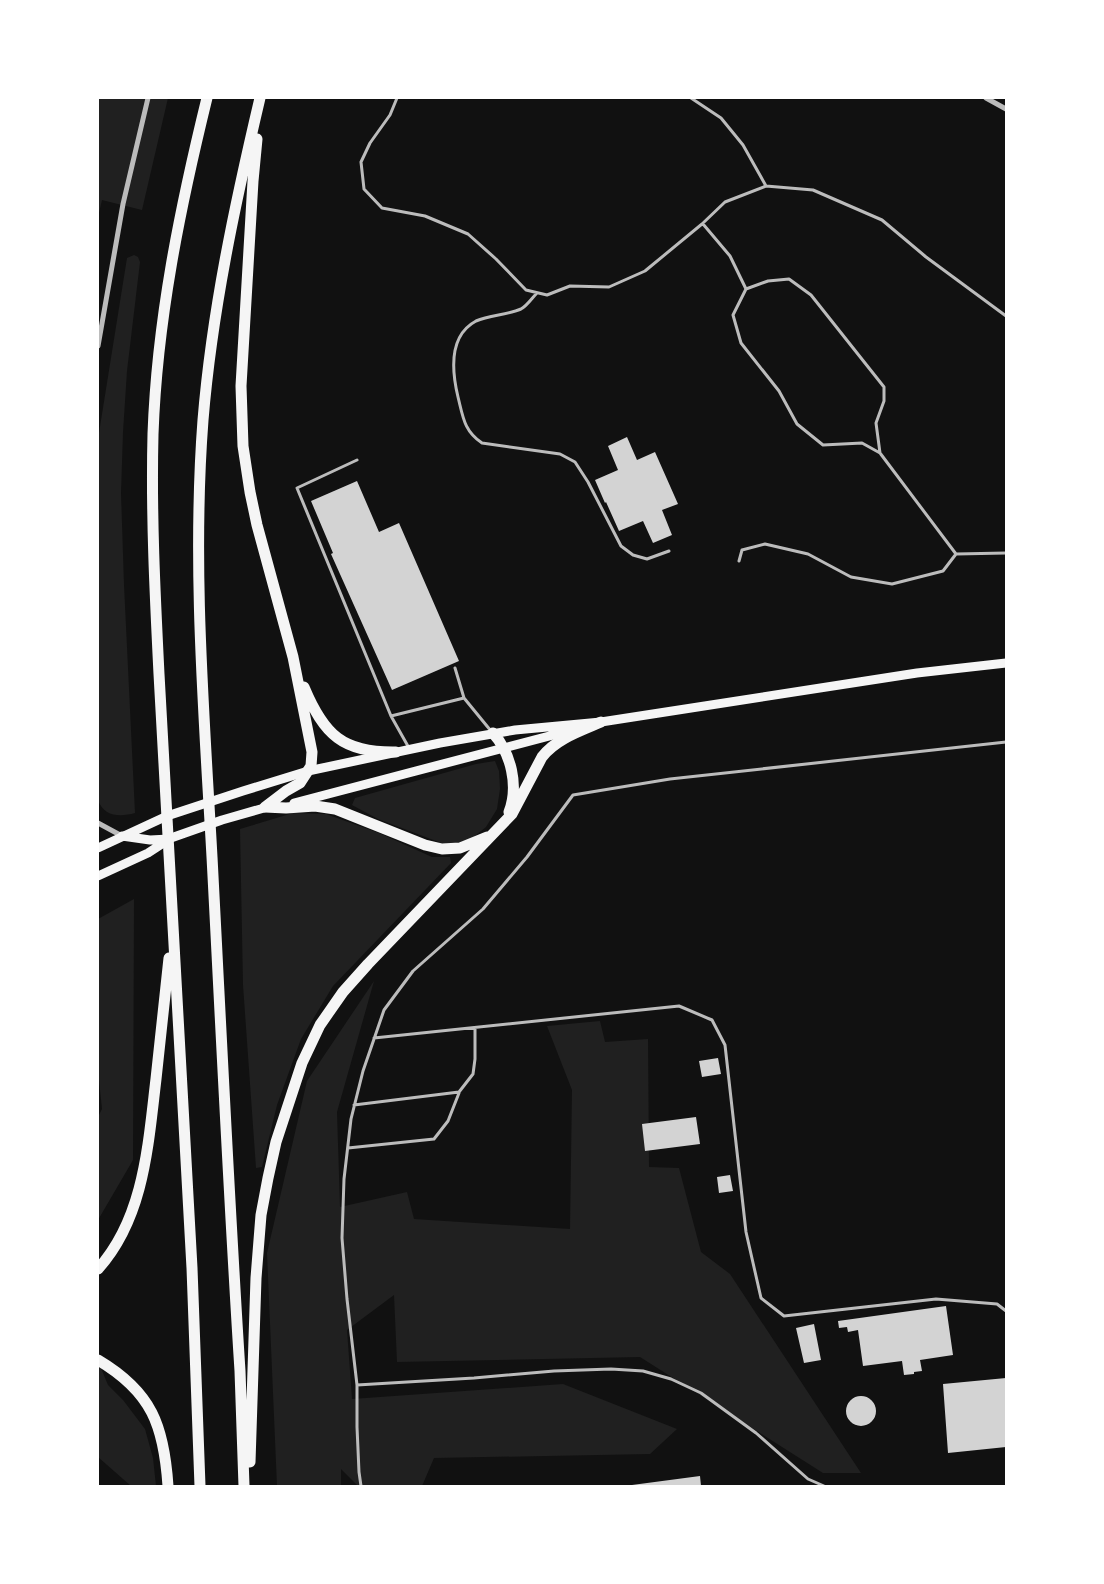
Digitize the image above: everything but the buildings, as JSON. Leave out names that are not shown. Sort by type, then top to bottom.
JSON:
[{"type":"highway","points":[[200,1486],[192,1268],[154,584],[152,501],[153,433],[160,343],[184,196],[207,98]]},
{"type":"highway","points":[[261,98],[253,190],[242,386],[242,432],[247,476],[257,524],[293,657],[312,746],[312,759],[308,771],[300,784],[286,791],[265,807]]},
{"type":"highway","points":[[244,1486],[240,1371],[202,678],[199,524],[203,420],[217,303],[233,216],[261,98]]},
{"type":"highway","points":[[293,657],[313,706],[336,736],[359,749],[396,752]]},
{"type":"highway","points":[[249,1486],[259,1233],[276,1142],[296,1077],[320,1024],[343,992],[368,964],[512,814],[546,752],[560,741],[601,722]]},
{"type":"highway","points":[[493,733],[504,748],[510,764],[513,792],[510,809],[504,823]]},
{"type":"highway","points":[[265,807],[315,806],[335,808],[425,845],[442,849],[460,848],[494,834]]},
{"type":"highway","points":[[98,1269],[125,1231],[132,1215],[140,1185],[152,1114],[170,952],[172,911]]},
{"type":"highway","points":[[98,1360],[115,1370],[130,1383],[154,1414],[164,1444],[168,1486]]},
{"type":"main road","points":[[98,848],[185,810],[266,784],[308,771],[410,749],[493,733],[601,722],[917,673],[1006,664]]},
{"type":"main road","points":[[122,836],[150,840],[171,838],[265,807],[299,802],[601,722]]},
{"type":"main road","points":[[98,876],[148,853],[171,838]]},
{"type":"street","points":[[98,346],[119,224],[148,98]]},
{"type":"street","points":[[986,98],[1006,107]]},
{"type":"street","points":[[98,823],[122,836]]},
{"type":"lane","points":[[396,98],[390,115],[370,143],[362,162],[364,189],[382,208],[425,216],[468,234],[526,290],[547,295],[570,286],[609,287],[646,272],[725,202],[766,186],[813,190],[882,220],[926,258],[1006,316]]},
{"type":"lane","points":[[691,98],[721,118],[727,125],[743,145],[766,186]]},
{"type":"lane","points":[[702,224],[730,256],[746,290]]},
{"type":"lane","points":[[880,453],[876,423],[884,401],[884,387],[811,296],[789,279],[768,281],[746,290],[733,315],[741,343],[779,392],[797,424],[823,445],[862,443],[880,453],[956,554]]},
{"type":"lane","points":[[538,293],[522,308],[477,321],[467,329],[456,345],[452,365],[456,392],[467,430],[482,443],[560,454],[575,462],[588,482],[621,546],[633,555],[647,559],[669,551]]},
{"type":"lane","points":[[357,460],[297,488],[391,716],[410,749]]},
{"type":"lane","points":[[738,561],[742,550],[765,544],[808,554],[850,578],[892,584],[943,571],[956,554]]},
{"type":"lane","points":[[956,554],[1006,553]]},
{"type":"lane","points":[[455,668],[464,698],[493,733]]},
{"type":"lane","points":[[391,716],[464,698]]},
{"type":"lane","points":[[361,1486],[356,1427],[357,1384],[342,1238],[344,1179],[351,1119],[363,1071],[384,1010],[413,971],[483,908],[528,857],[573,795],[670,779],[1006,742]]},
{"type":"lane","points":[[374,1038],[679,1006],[712,1020],[725,1045],[746,1232],[761,1298],[784,1316],[936,1299],[996,1304],[1006,1311]]},
{"type":"lane","points":[[348,1148],[434,1138],[448,1121],[459,1092],[473,1074],[475,1028]]},
{"type":"lane","points":[[354,1105],[459,1092]]},
{"type":"lane","points":[[357,1384],[474,1378],[554,1371],[611,1369],[643,1372],[671,1379],[701,1393],[756,1433],[808,1479],[824,1486]]},
{"type":"shaded area","points":[[98,98],[168,98],[142,210],[102,200],[98,217]]},
{"type":"shaded area","points":[[134,255],[138,257],[140,262],[127,371],[121,493],[135,813],[118,815],[104,810],[98,800],[98,439],[127,258]]},
{"type":"shaded area","points":[[495,761],[499,771],[500,789],[497,809],[486,827],[471,839],[458,843],[444,844],[378,819],[352,805],[355,798],[476,764]]},
{"type":"shaded area","points":[[293,813],[326,814],[379,833],[432,857],[450,857],[451,863],[333,986],[301,1039],[277,1105],[262,1167],[256,1168],[243,985],[240,829]]},
{"type":"shaded area","points":[[134,899],[133,1160],[98,1220],[98,1117],[102,1109],[98,1071],[98,919]]},
{"type":"shaded area","points":[[374,981],[337,1112],[340,1207],[407,1192],[414,1219],[570,1229],[572,1090],[547,1026],[600,1021],[605,1042],[648,1039],[649,1167],[679,1168],[701,1252],[730,1274],[861,1473],[823,1473],[640,1357],[397,1362],[394,1295],[347,1330],[352,1399],[563,1384],[677,1429],[650,1454],[434,1458],[422,1486],[358,1486],[341,1469],[341,1486],[277,1486],[267,1253],[307,1081]]},
{"type":"shaded area","points":[[98,1361],[108,1385],[123,1400],[145,1429],[153,1458],[156,1486],[131,1486],[98,1457]]}]
